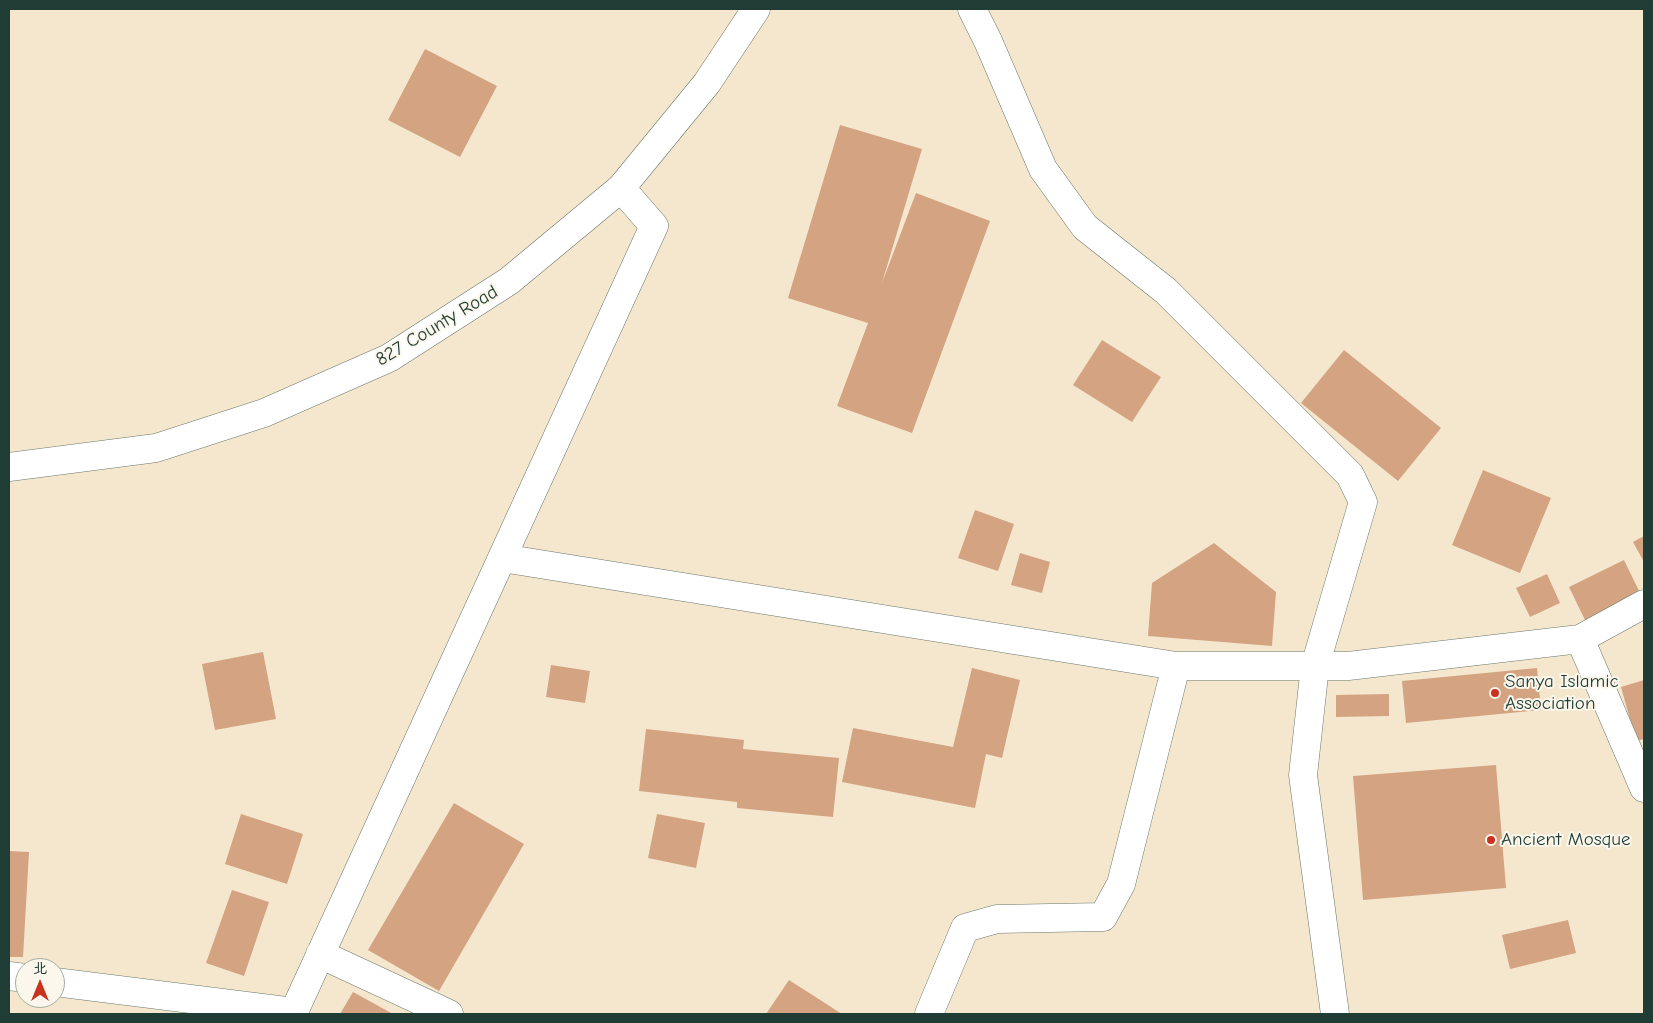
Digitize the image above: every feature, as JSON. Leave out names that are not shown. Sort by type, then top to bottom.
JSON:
[{"type":"street","name":"827 County Road","points":[[9,466],[156,448],[264,413],[390,358],[510,282],[621,188],[707,83],[756,9]]},
{"type":"street","points":[[972,9],[988,41],[1043,169],[1084,227],[1166,291],[1350,475],[1363,502],[1315,666],[1303,775],[1335,1014]]},
{"type":"street","points":[[65,983],[293,1013],[654,226],[621,188]]},
{"type":"street","points":[[502,558],[1176,666],[1348,666],[1580,639],[1644,604]]},
{"type":"street","points":[[1580,639],[1644,788]]},
{"type":"street","points":[[930,1014],[964,928],[997,919],[1103,917],[1121,884],[1176,666]]},
{"type":"street","points":[[320,954],[449,1014]]},
{"type":"building","points":[[425,49],[497,86],[460,157],[388,120]]},
{"type":"building","points":[[840,125],[922,149],[882,283],[916,193],[990,221],[912,433],[837,406],[868,323],[788,298]]},
{"type":"building","points":[[1102,340],[1161,377],[1132,422],[1073,385]]},
{"type":"building","points":[[1344,350],[1441,428],[1398,481],[1301,403]]},
{"type":"building","points":[[1483,470],[1551,498],[1520,573],[1452,545]]},
{"type":"building","points":[[975,510],[1014,524],[998,571],[958,558]]},
{"type":"building","points":[[1644,536],[1644,562],[1633,542]]},
{"type":"building","points":[[1214,543],[1276,592],[1272,646],[1148,636],[1152,583]]},
{"type":"building","points":[[1020,553],[1050,562],[1042,593],[1011,585]]},
{"type":"building","points":[[1624,560],[1641,595],[1586,622],[1569,587]]},
{"type":"building","points":[[1547,574],[1560,603],[1530,617],[1516,588]]},
{"type":"building","points":[[263,652],[276,719],[215,730],[202,664]]},
{"type":"building","points":[[551,665],[590,671],[585,703],[546,697]]},
{"type":"building","points":[[972,668],[1020,680],[1002,758],[986,754],[975,808],[842,782],[853,728],[953,747]]},
{"type":"building","points":[[1537,668],[1541,710],[1406,723],[1402,681]]},
{"type":"building","points":[[1644,680],[1644,739],[1636,741],[1621,687]]},
{"type":"building","points":[[1389,694],[1389,716],[1336,717],[1336,695]]},
{"type":"building","points":[[646,729],[744,740],[743,749],[839,758],[833,817],[737,808],[737,802],[639,791]]},
{"type":"building","points":[[1496,765],[1506,888],[1363,900],[1353,776]]},
{"type":"building","points":[[454,803],[524,844],[439,991],[368,950]]},
{"type":"building","points":[[241,814],[303,834],[287,884],[225,864]]},
{"type":"building","points":[[657,814],[705,823],[696,868],[648,858]]},
{"type":"building","points":[[9,851],[29,852],[23,957],[9,957]]},
{"type":"building","points":[[232,890],[269,902],[244,976],[206,963]]},
{"type":"building","points":[[1568,920],[1576,953],[1510,969],[1502,935]]},
{"type":"building","points":[[789,980],[842,1014],[766,1014]]},
{"type":"building","points":[[353,992],[393,1014],[340,1014]]},
{"type":"place","name":"Sanya Islamic Association","points":[[1495,693]]},
{"type":"place","name":"Ancient Mosque","points":[[1491,840]]}]
